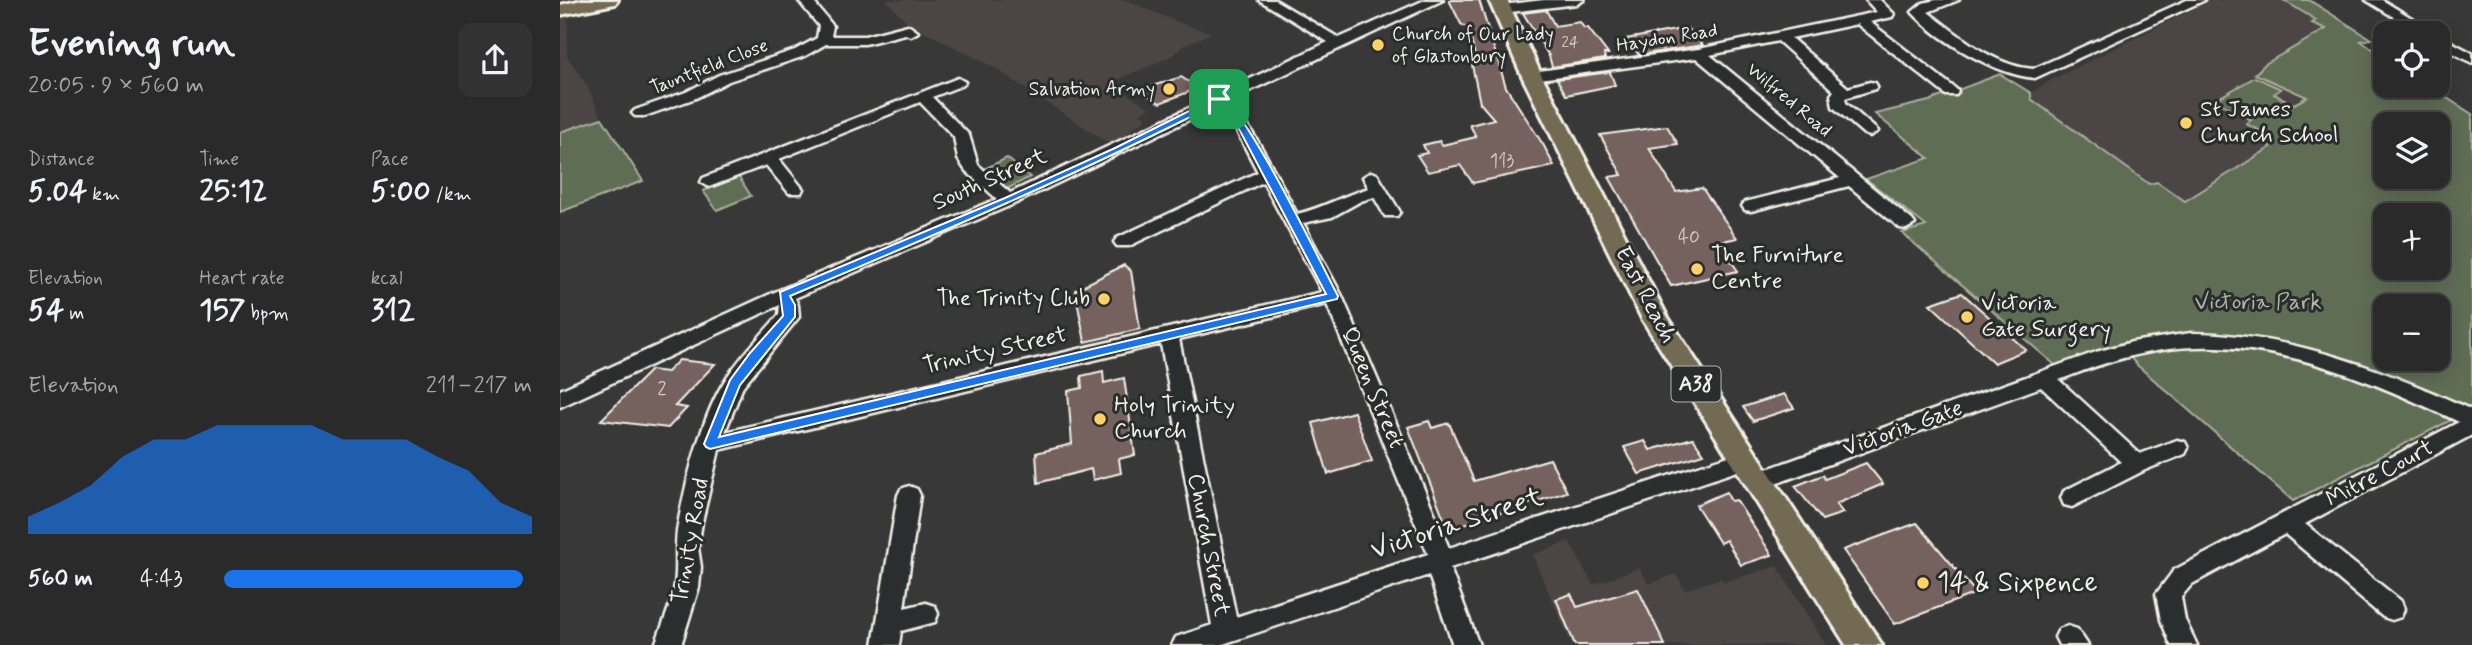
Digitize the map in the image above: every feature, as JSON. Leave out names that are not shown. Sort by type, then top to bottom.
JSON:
[{"type":"main road","points":[[560,10],[609,0]]},
{"type":"main road","name":"East Reach","points":[[1500,5],[1532,76],[1655,319],[1865,645]]},
{"type":"street","points":[[805,0],[826,26],[823,40],[865,40],[908,29],[911,32]]},
{"type":"street","points":[[1266,0],[1336,42]]},
{"type":"street","name":"South Street","points":[[560,399],[784,295],[1009,200],[1118,150],[1336,42],[1436,0]]},
{"type":"street","points":[[1500,5],[1577,0]]},
{"type":"street","name":"Haydon Road","points":[[1532,76],[1699,53],[1884,16],[1887,11],[1873,0]]},
{"type":"street","points":[[1952,0],[1928,6],[1919,12],[1993,63],[2021,75],[2035,74],[2198,0]]},
{"type":"street","points":[[2373,0],[2409,21]]},
{"type":"street","points":[[1861,21],[1951,92]]},
{"type":"street","points":[[1783,38],[1844,92]]},
{"type":"street","name":"Tauntfield Close","points":[[640,113],[691,95],[724,78],[788,58],[823,40]]},
{"type":"street","points":[[2450,46],[2472,59]]},
{"type":"street","name":"Wilfred Road","points":[[1699,53],[1906,225]]},
{"type":"street","points":[[709,182],[770,159],[839,127],[958,82]]},
{"type":"street","points":[[1870,86],[1838,95],[1838,104],[1870,131]]},
{"type":"street","points":[[922,96],[961,135],[971,166],[1009,200]]},
{"type":"street","name":"Queen Street","points":[[1219,99],[1242,127],[1269,173],[1333,296],[1382,410],[1439,561],[1466,645]]},
{"type":"street","points":[[770,159],[795,189]]},
{"type":"street","points":[[1123,242],[1269,173]]},
{"type":"street","points":[[1751,206],[1851,180]]},
{"type":"street","points":[[1293,220],[1326,212],[1375,184],[1391,212]]},
{"type":"street","name":"Trinity Road","points":[[667,645],[687,587],[688,535],[710,444],[734,383],[789,317],[789,305],[784,295]]},
{"type":"street","name":"Trinity Street","points":[[710,444],[1333,296]]},
{"type":"street","name":"Church Street","points":[[1169,336],[1226,631]]},
{"type":"street","name":"Victoria Gate","points":[[1754,470],[2082,362],[2174,340],[2219,340],[2274,346],[2346,365],[2402,386],[2472,419]]},
{"type":"street","points":[[2043,377],[2137,464]]},
{"type":"street","name":"Mitre Court","points":[[2184,645],[2172,620],[2168,594],[2183,577],[2472,425]]},
{"type":"street","points":[[2072,498],[2137,464],[2177,448]]},
{"type":"street","name":"Victoria Street","points":[[1185,645],[1439,561],[1754,470]]},
{"type":"street","points":[[888,634],[909,495]]},
{"type":"street","points":[[2288,523],[2392,609]]},
{"type":"street","points":[[888,634],[926,614]]},
{"type":"shaded area","points":[[886,0],[1126,0],[1180,23],[1212,33],[1183,46],[1172,56],[1110,83],[1150,108],[1140,113],[1146,117],[1142,122],[1111,145],[995,68],[908,23]]},
{"type":"shaded area","name":"St James Church School","points":[[2211,0],[2309,0],[2371,39],[2361,41],[2373,49],[2373,82],[2184,202],[2157,182],[2149,184],[2031,99],[2031,93],[2051,80]]},
{"type":"shaded area","points":[[568,15],[567,56],[587,86],[602,118],[560,132],[560,16]]},
{"type":"shaded area","points":[[1569,541],[1593,585],[1639,568],[1649,584],[1676,574],[1685,590],[1721,578],[1724,582],[1777,566],[1826,645],[1572,645],[1532,555]]},
{"type":"green space","name":"Victoria Park","points":[[2283,0],[2309,0],[2371,39],[2361,41],[2373,49],[2373,98],[2447,98],[2472,114],[2472,412],[2457,417],[2293,501],[2137,365],[2120,346],[2056,366],[1902,233],[1926,226],[1866,179],[1929,158],[1875,114],[1929,101],[2000,74],[2031,93],[2031,99],[2149,184],[2157,182],[2185,201],[2271,147],[2253,136],[2259,130],[2246,124],[2251,120],[2215,100],[2255,77],[2281,89],[2274,94],[2294,104],[2307,97],[2255,74],[2265,64],[2326,29],[2312,23],[2316,20]]},
{"type":"green space","points":[[602,118],[643,181],[560,212],[560,132]]},
{"type":"green space","points":[[1007,158],[1030,177],[1007,189],[986,168]]},
{"type":"green space","points":[[739,177],[751,196],[717,210],[703,191]]},
{"type":"building","points":[[1449,0],[1479,0],[1506,87],[1554,166],[1473,183],[1460,165],[1428,172],[1417,155],[1427,153],[1423,145],[1440,141],[1442,145],[1476,137],[1470,125],[1494,119],[1480,103],[1472,65],[1477,64],[1468,28],[1461,24]]},
{"type":"building","points":[[1546,10],[1555,26],[1580,22],[1584,28],[1588,28],[1608,54],[1604,54],[1605,59],[1552,67],[1549,56],[1523,13]]},
{"type":"building","points":[[1687,28],[1703,45],[1639,55],[1626,39]]},
{"type":"building","points":[[1610,72],[1615,85],[1566,95],[1557,79]]},
{"type":"building","name":"Salvation Army","points":[[1181,77],[1199,88],[1160,103],[1139,90]]},
{"type":"building","points":[[1667,126],[1678,144],[1649,148],[1676,192],[1702,188],[1737,238],[1718,242],[1738,271],[1671,286],[1609,177],[1622,175],[1600,135]]},
{"type":"building","name":"The Trinity Club","points":[[1124,265],[1131,271],[1140,329],[1085,342],[1075,290]]},
{"type":"building","name":"Victoria Gate Surgery","points":[[1962,293],[2026,350],[1994,363],[1930,304]]},
{"type":"building","points":[[679,360],[715,364],[675,406],[687,408],[668,428],[601,420],[651,370],[667,372]]},
{"type":"building","name":"Holy Trinity Church","points":[[1103,371],[1104,383],[1124,378],[1135,455],[1119,459],[1121,473],[1093,480],[1091,469],[1038,483],[1036,453],[1072,444],[1068,391],[1082,388],[1081,376]]},
{"type":"building","points":[[1784,394],[1794,408],[1753,421],[1743,407]]},
{"type":"building","points":[[1354,412],[1372,461],[1328,474],[1313,423]]},
{"type":"building","points":[[1429,421],[1432,428],[1449,423],[1474,481],[1550,459],[1567,492],[1448,529],[1408,427]]},
{"type":"building","points":[[1693,438],[1704,454],[1639,474],[1624,447],[1645,441],[1650,450]]},
{"type":"building","points":[[1866,463],[1883,484],[1836,504],[1843,513],[1822,520],[1795,486],[1823,475],[1825,479]]},
{"type":"building","points":[[1726,492],[1731,501],[1736,500],[1772,555],[1741,565],[1726,540],[1720,543],[1696,505]]},
{"type":"building","points":[[1917,523],[1976,593],[1895,624],[1843,550]]},
{"type":"building","points":[[1638,589],[1665,645],[1575,645],[1556,599],[1571,594],[1577,607]]},
{"type":"place","name":"Church of Our Lady of Glastonbury","points":[[1378,45]]},
{"type":"place","name":"Salvation Army","points":[[1169,89]]},
{"type":"place","name":"St James Church School","points":[[2186,123]]},
{"type":"place","name":"The Furniture Centre","points":[[1697,269]]},
{"type":"place","name":"The Trinity Club","points":[[1104,299]]},
{"type":"place","name":"Victoria Gate Surgery","points":[[1967,317]]},
{"type":"place","name":"Holy Trinity Church","points":[[1100,419]]},
{"type":"place","name":"14 & Sixpence","points":[[1923,583]]},
{"type":"route","points":[[1219,99],[1242,127],[1269,173],[1333,296],[710,444],[734,383],[789,317],[789,305],[784,295],[1009,200],[1118,150],[1219,99]]}]
